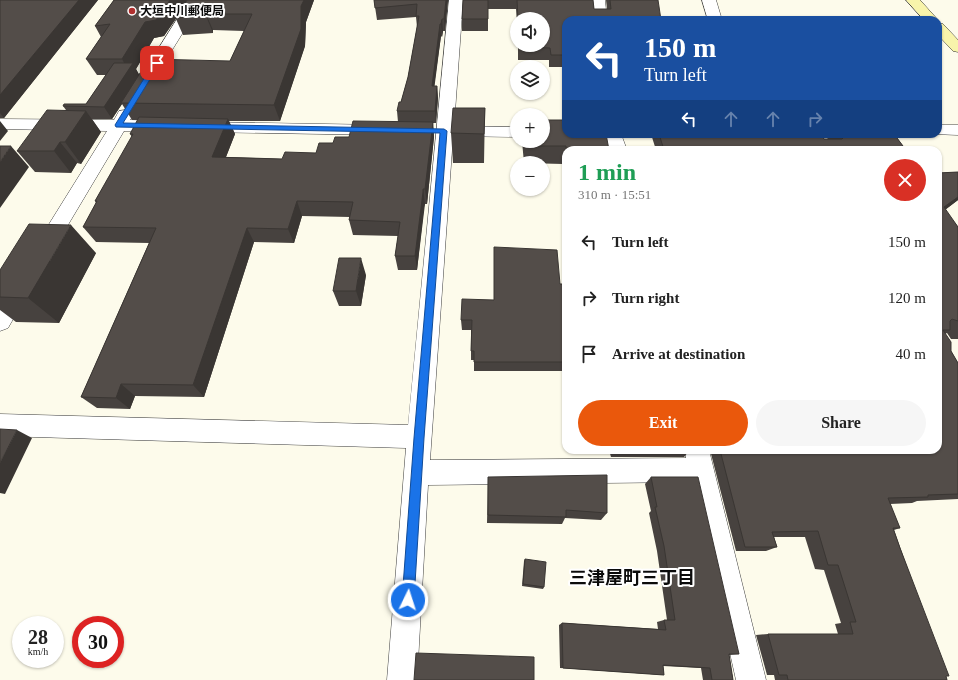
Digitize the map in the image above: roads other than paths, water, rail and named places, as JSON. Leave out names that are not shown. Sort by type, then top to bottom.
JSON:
[{"type":"main road","points":[[913,0],[927,16]]},
{"type":"main road","points":[[942,31],[958,48]]},
{"type":"street","points":[[0,322],[132,102],[196,0]]},
{"type":"street","points":[[402,680],[419,438],[436,131],[456,0]]},
{"type":"street","points":[[598,0],[600,16]]},
{"type":"street","points":[[709,0],[714,16]]},
{"type":"street","points":[[0,124],[396,130]]},
{"type":"street","points":[[942,130],[958,130]]},
{"type":"street","points":[[436,131],[510,132]]},
{"type":"street","points":[[0,425],[419,438]]},
{"type":"street","points":[[416,473],[699,460],[751,680]]},
{"type":"place","name":"大垣中川郵便局","points":[[132,11]]},
{"type":"district","name":"三津屋町三丁目","points":[[632,578]]}]
